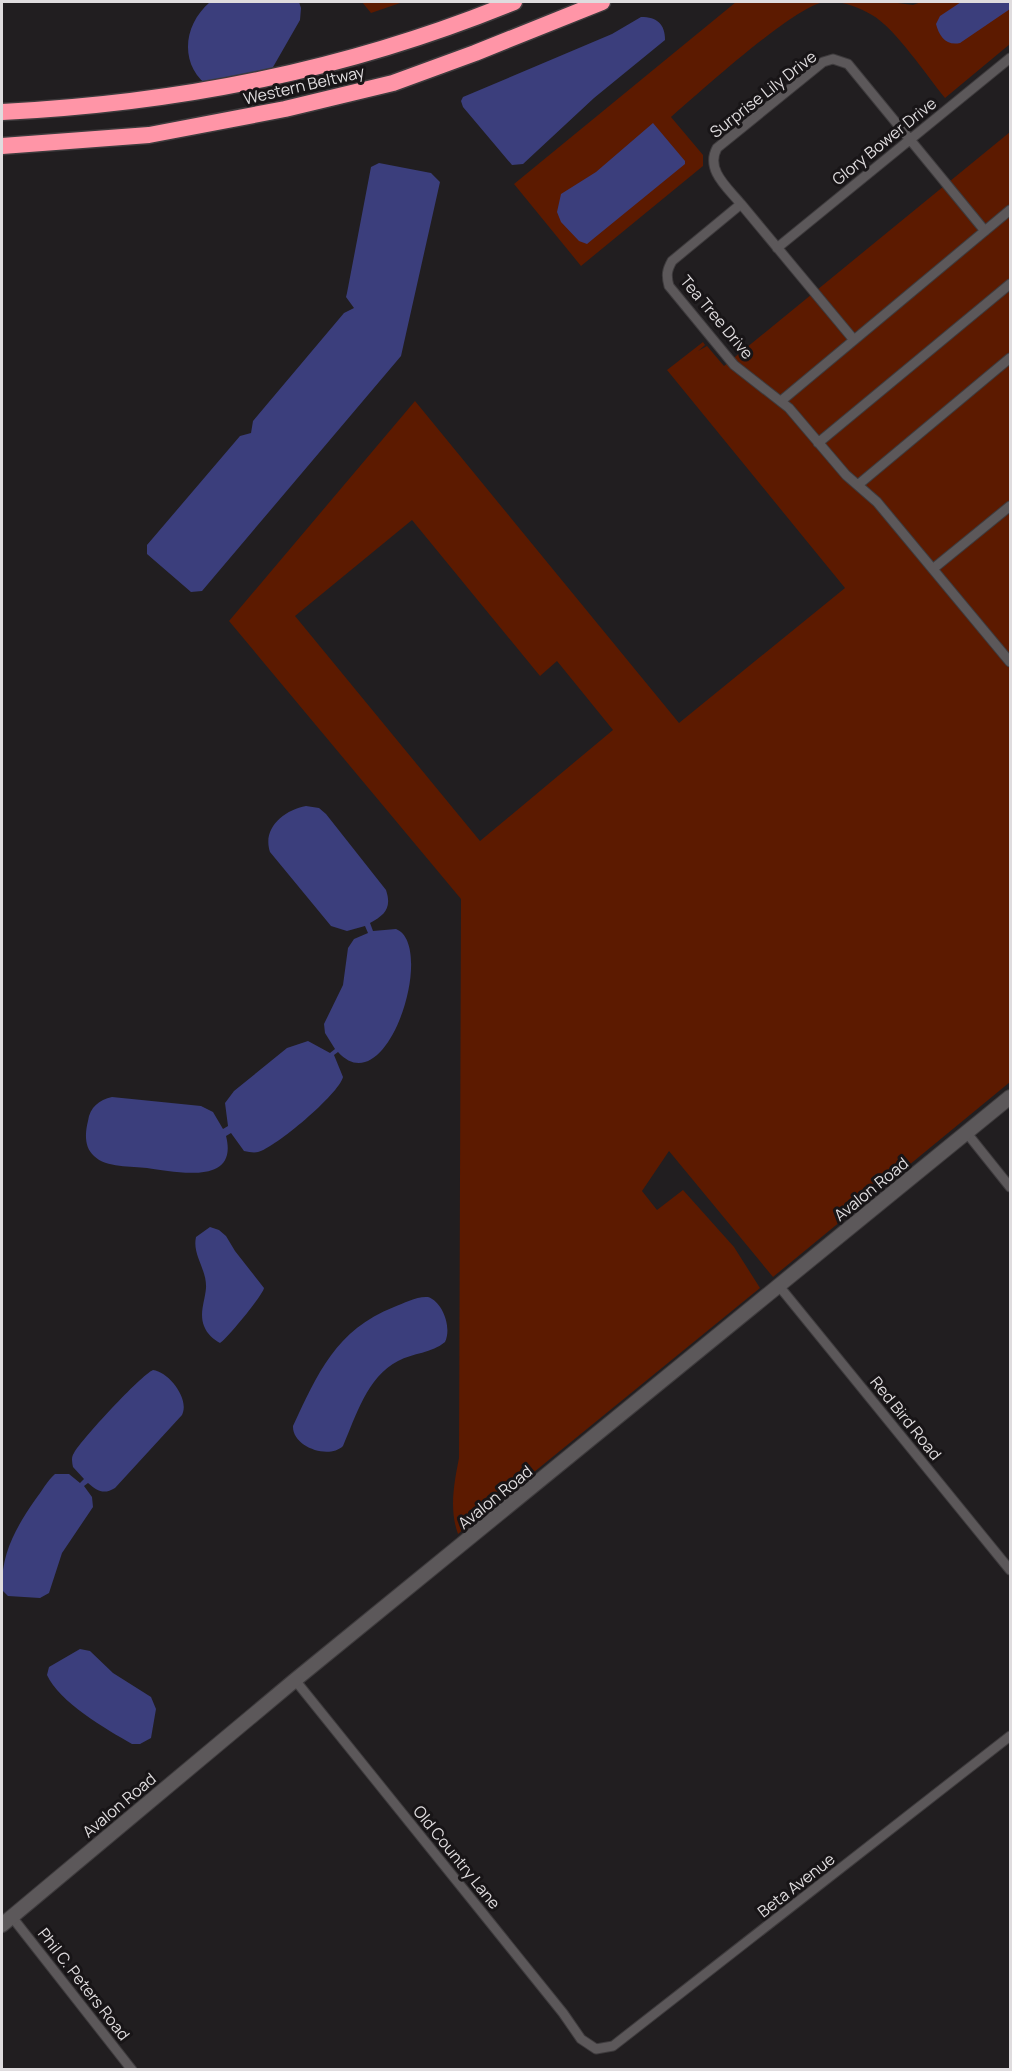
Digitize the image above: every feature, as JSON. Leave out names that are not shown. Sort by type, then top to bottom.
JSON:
[{"type":"highway","name":"Western Beltway","points":[[2,112],[95,107],[182,96],[295,74],[453,27],[514,2]]},
{"type":"highway","name":"Western Beltway","points":[[2,146],[98,140],[206,126],[285,110],[393,83],[602,2]]},
{"type":"main road","name":"Avalon Road","points":[[7,1921],[295,1680],[1011,1096]]},
{"type":"street","name":"Glory Bower Drive","points":[[777,248],[1011,58]]},
{"type":"street","name":"Surprise Lily Drive","points":[[854,340],[716,173],[713,155],[717,148],[823,62],[833,59],[848,64],[985,231]]},
{"type":"street","name":"Tea Tree Drive","points":[[741,204],[672,261],[666,270],[669,286],[734,365],[781,401],[846,475],[859,484],[934,568],[1011,662]]},
{"type":"street","points":[[781,401],[1011,210]]},
{"type":"street","points":[[818,443],[1011,284]]},
{"type":"street","points":[[859,484],[1011,358]]},
{"type":"street","points":[[934,568],[1011,506]]},
{"type":"street","points":[[966,1132],[1011,1187]]},
{"type":"street","name":"Red Bird Road","points":[[779,1286],[1011,1570]]},
{"type":"street","name":"Old Country Lane","points":[[295,1680],[563,2013],[581,2039],[596,2049]]},
{"type":"street","name":"Beta Avenue","points":[[596,2049],[613,2046],[1011,1736]]},
{"type":"street","name":"Phil C. Peters Road","points":[[7,1921],[132,2070]]},
{"type":"shaded area","points":[[210,2],[299,2],[300,20],[265,81],[211,88],[193,69],[189,58],[190,34],[194,23]]},
{"type":"shaded area","points":[[362,2],[403,2],[371,13]]},
{"type":"shaded area","points":[[736,2],[824,2],[810,7],[769,34],[671,117],[703,155],[703,166],[581,266],[514,184]]},
{"type":"shaded area","points":[[835,2],[890,2],[913,5],[921,2],[1010,2],[1010,44],[945,98],[891,30],[881,21],[861,9]]},
{"type":"shaded area","points":[[961,2],[1010,2],[1010,9],[960,43],[955,44],[941,36],[936,24],[940,16]]},
{"type":"shaded area","points":[[641,17],[656,20],[664,30],[665,40],[594,98],[523,164],[512,165],[463,107],[461,101],[463,97],[612,34]]},
{"type":"shaded area","points":[[653,123],[685,161],[685,164],[587,244],[579,241],[561,222],[557,212],[561,194],[596,172]]},
{"type":"shaded area","points":[[1010,132],[1010,1082],[773,1277],[669,1151],[642,1191],[657,1210],[683,1190],[734,1247],[760,1288],[458,1534],[453,1506],[459,1458],[461,899],[229,621],[415,401],[679,723],[845,588],[667,370],[703,342],[705,345],[698,351],[707,346],[724,366]],"holes":[[[412,520],[540,676],[557,661],[613,730],[480,841],[295,616]]]},
{"type":"shaded area","points":[[379,163],[431,173],[440,182],[401,356],[202,591],[191,592],[147,554],[147,545],[240,436],[251,433],[253,421],[344,313],[354,308],[346,297],[371,167]]},
{"type":"shaded area","points":[[306,806],[319,808],[326,814],[386,890],[388,906],[380,917],[370,923],[373,931],[396,929],[407,941],[411,963],[409,989],[401,1017],[389,1041],[374,1058],[356,1063],[338,1052],[334,1055],[343,1077],[339,1085],[305,1119],[278,1141],[258,1152],[244,1151],[231,1133],[226,1136],[228,1152],[223,1163],[214,1169],[202,1172],[173,1172],[119,1166],[99,1160],[88,1148],[86,1135],[89,1116],[96,1105],[103,1100],[112,1097],[201,1106],[213,1112],[223,1129],[228,1126],[225,1103],[234,1091],[287,1048],[308,1041],[330,1053],[335,1049],[325,1033],[324,1024],[343,985],[348,948],[354,939],[368,933],[365,926],[347,931],[331,926],[270,852],[268,843],[272,828],[283,816]]},
{"type":"shaded area","points":[[210,1227],[226,1236],[264,1288],[244,1317],[220,1343],[205,1329],[202,1312],[206,1281],[195,1244],[196,1237]]},
{"type":"shaded area","points":[[428,1297],[438,1304],[445,1316],[447,1336],[445,1342],[440,1346],[398,1361],[378,1377],[364,1398],[343,1446],[337,1450],[329,1452],[312,1449],[298,1440],[293,1426],[321,1371],[343,1341],[374,1317],[411,1300]]},
{"type":"shaded area","points":[[153,1370],[171,1381],[181,1394],[184,1409],[182,1415],[115,1488],[104,1492],[88,1483],[84,1486],[92,1497],[93,1507],[62,1553],[49,1593],[40,1598],[8,1596],[2,1590],[4,1565],[11,1542],[28,1511],[55,1474],[69,1474],[80,1483],[84,1479],[73,1467],[74,1453],[112,1408],[146,1374]]},
{"type":"shaded area","points":[[80,1649],[90,1651],[113,1673],[151,1697],[156,1709],[151,1738],[140,1744],[132,1744],[84,1714],[53,1685],[47,1675],[49,1667]]}]
